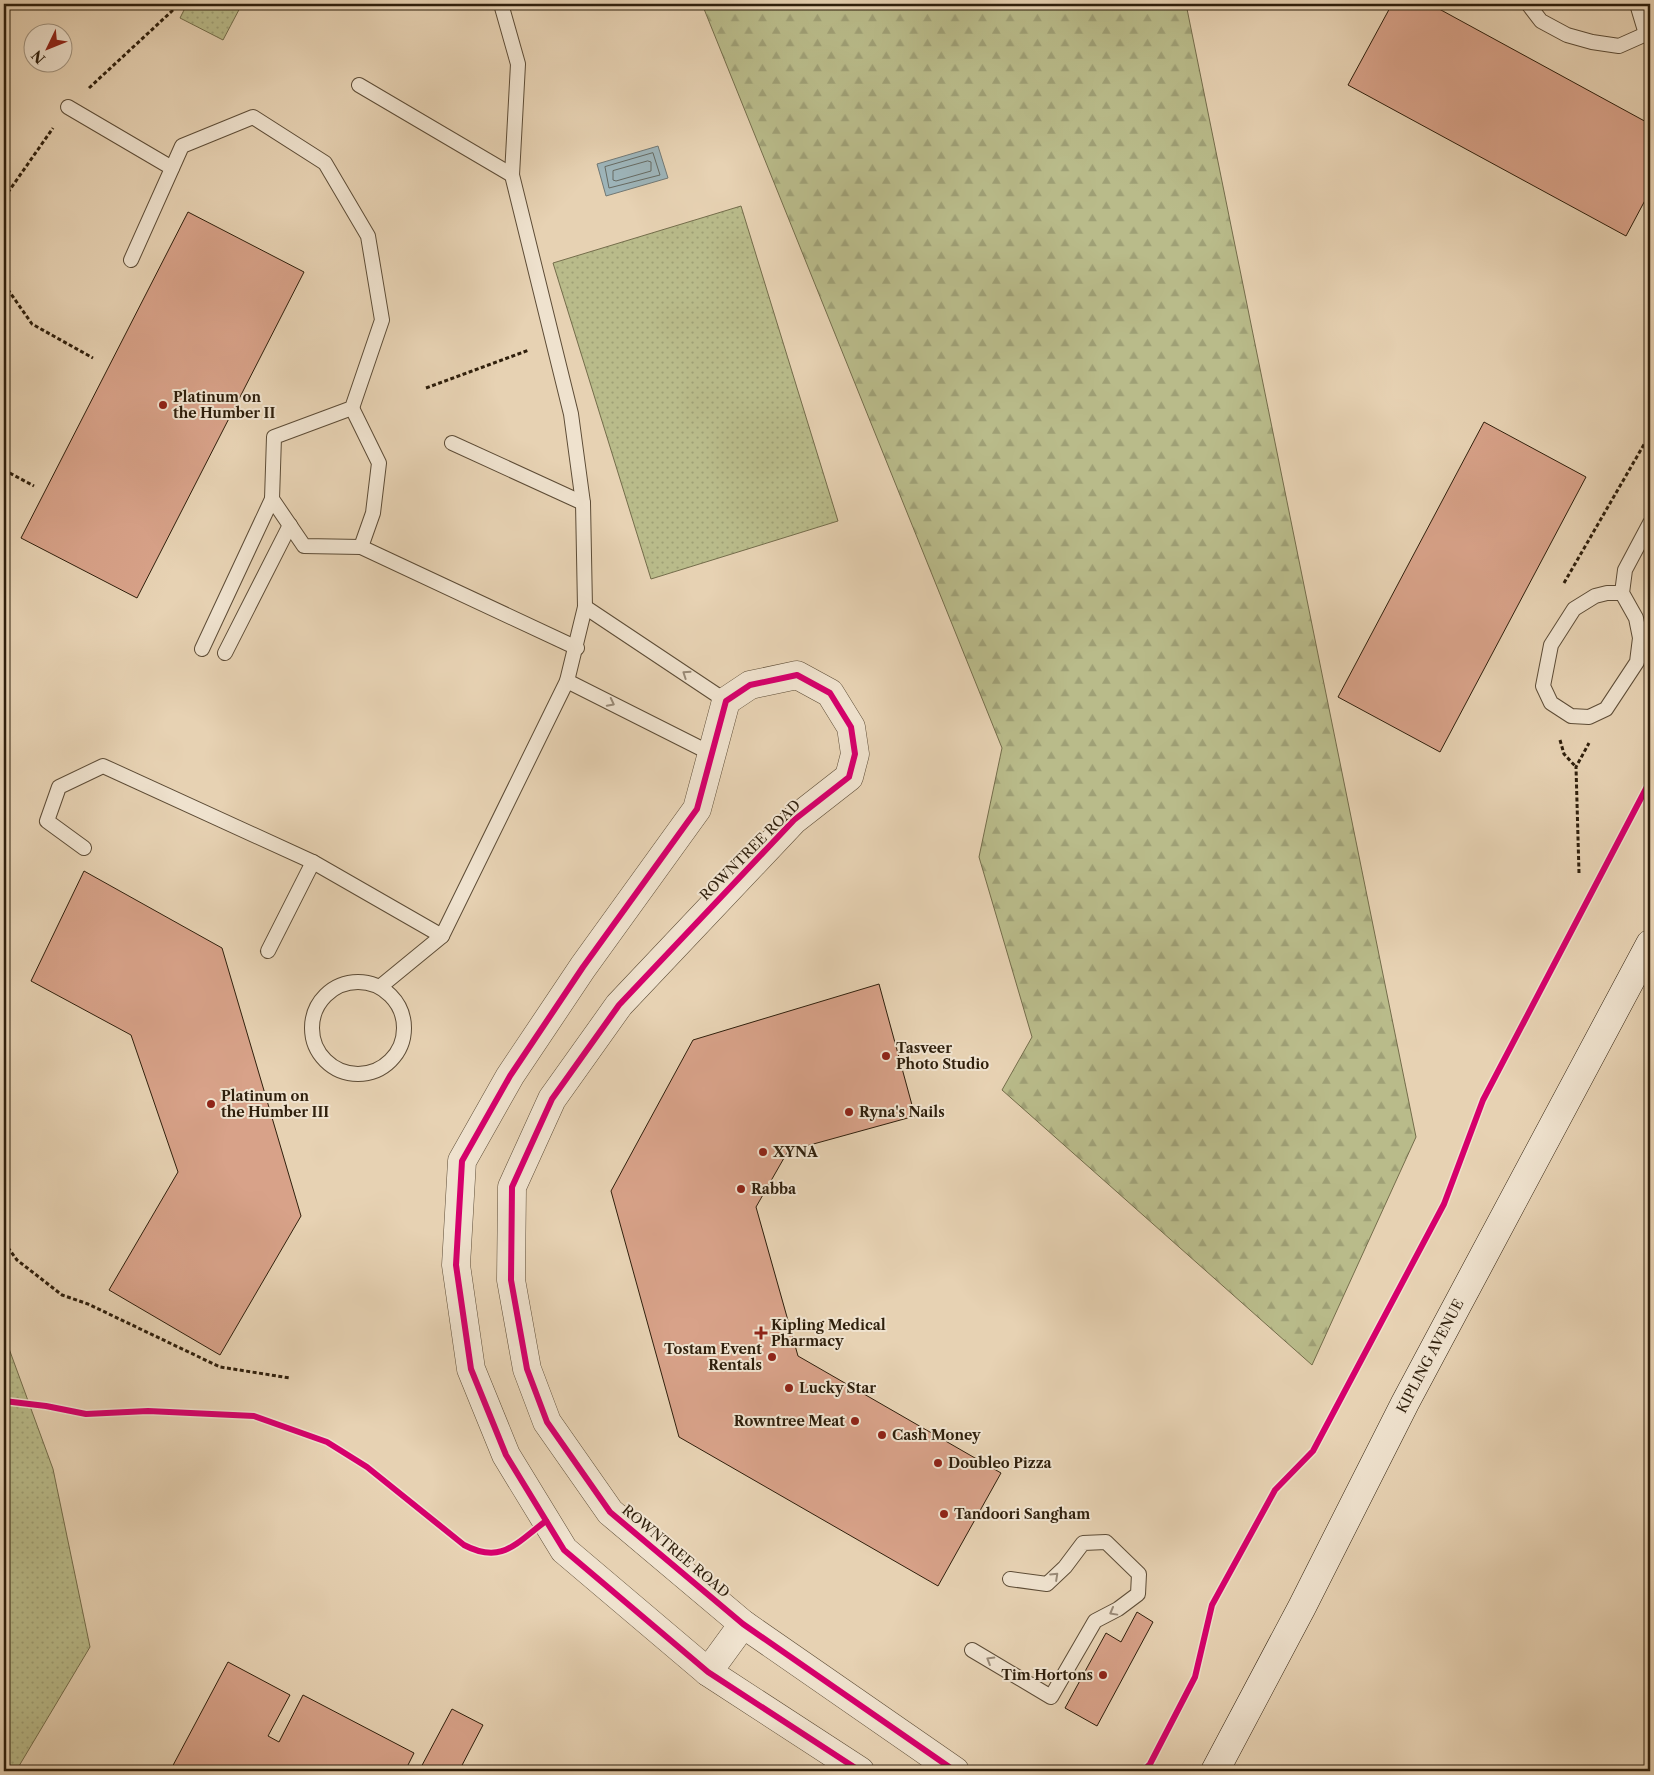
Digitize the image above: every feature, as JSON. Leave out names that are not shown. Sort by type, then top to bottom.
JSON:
[{"type":"street","name":"ROWNTREE ROAD","points":[[726,701],[750,685],[797,676],[830,693],[851,727],[855,754],[848,777],[794,820],[619,1005],[552,1098],[512,1188],[511,1280],[527,1368],[547,1422],[610,1512],[743,1624],[955,1771]]},
{"type":"street","points":[[726,701],[697,809],[583,967],[516,1068],[462,1162],[456,1265],[471,1369],[506,1455],[564,1550],[708,1672],[860,1771]]},
{"type":"street","name":"KIPLING AVENUE","points":[[1215,1771],[1302,1607],[1405,1404],[1650,944]]},
{"type":"street","points":[[708,1672],[743,1624]]},
{"type":"lane","points":[[381,986],[442,936],[567,681],[577,648],[585,608],[583,503],[571,414],[512,174],[518,64],[501,4]]},
{"type":"lane","points":[[1528,4],[1541,21],[1566,35],[1592,42],[1619,46],[1648,35],[1637,4]]},
{"type":"lane","points":[[359,85],[512,174]]},
{"type":"lane","points":[[68,107],[172,168]]},
{"type":"lane","points":[[132,260],[182,146],[253,117],[325,163],[368,236],[382,320],[352,408],[379,463],[373,513],[361,547]]},
{"type":"lane","points":[[202,649],[272,499],[274,437],[352,408]]},
{"type":"lane","points":[[452,444],[583,503]]},
{"type":"lane","points":[[272,499],[304,546],[361,547],[577,648]]},
{"type":"lane","points":[[1622,593],[1607,593],[1595,596],[1574,608],[1551,645],[1543,686],[1551,703],[1571,716],[1589,717],[1606,709],[1637,662],[1640,638],[1636,618],[1622,593],[1625,570],[1650,523]]},
{"type":"lane","points":[[225,654],[290,525]]},
{"type":"lane","points":[[585,608],[726,701]]},
{"type":"lane","points":[[567,681],[712,754]]},
{"type":"lane","points":[[84,848],[47,821],[59,787],[103,766],[313,862],[442,936]]},
{"type":"lane","points":[[268,951],[313,862]]},
{"type":"lane","points":[[360,980],[381,986],[392,995],[402,1011],[405,1029],[401,1047],[390,1062],[374,1072],[356,1074],[334,1068],[324,1060],[314,1044],[311,1026],[315,1008],[326,993],[342,984],[360,980]]},
{"type":"lane","points":[[972,1650],[1051,1697],[1095,1621],[1118,1610],[1138,1594],[1139,1574],[1106,1542],[1084,1543],[1065,1567],[1046,1584],[1010,1579]]},
{"type":"path","points":[[4,284],[32,324],[92,358]]},
{"type":"path","points":[[426,388],[553,341]]},
{"type":"path","points":[[1562,586],[1650,434]]},
{"type":"path","points":[[4,470],[34,486]]},
{"type":"path","points":[[1579,873],[1576,767],[1606,709]]},
{"type":"path","points":[[4,1242],[17,1260],[62,1295],[88,1304],[220,1367],[290,1378]]},
{"type":"green space","points":[[187,4],[242,4],[223,40],[180,18]]},
{"type":"green space","points":[[702,4],[1186,4],[1416,1137],[1312,1365],[1002,1090],[1032,1037],[979,857],[1002,748]]},
{"type":"green space","points":[[741,206],[838,521],[651,579],[553,263]]},
{"type":"green space","points":[[4,1335],[53,1469],[90,1647],[16,1771],[4,1771]]},
{"type":"water","points":[[658,146],[668,178],[606,196],[597,164]]},
{"type":"building","points":[[1392,4],[1430,4],[1650,124],[1650,191],[1626,236],[1348,85]]},
{"type":"building","name":"Platinum on the Humber II","points":[[188,212],[304,272],[137,598],[21,538]]},
{"type":"building","points":[[1484,422],[1586,477],[1440,752],[1338,697]]},
{"type":"building","name":"Platinum on the Humber III","points":[[84,871],[222,948],[301,1216],[220,1355],[109,1290],[178,1172],[131,1035],[31,981]]},
{"type":"building","points":[[879,984],[915,1116],[788,1151],[756,1207],[798,1356],[1001,1473],[938,1586],[679,1437],[611,1191],[693,1040]]},
{"type":"building","name":"Tim Hortons","points":[[1137,1612],[1153,1622],[1097,1726],[1065,1708],[1106,1633],[1121,1642]]},
{"type":"building","points":[[228,1662],[290,1695],[268,1736],[279,1742],[303,1695],[414,1753],[405,1771],[170,1771]]},
{"type":"building","points":[[452,1709],[483,1725],[459,1771],[419,1771]]},
{"type":"cycle path","points":[[860,1771],[708,1672],[564,1550],[506,1455],[471,1369],[456,1265],[462,1161],[510,1076],[583,967],[697,809],[726,701],[750,685],[797,675],[830,693],[851,727],[855,754],[849,777],[794,820],[619,1005],[552,1099],[512,1187],[511,1280],[527,1369],[547,1422],[610,1512],[743,1624],[955,1771]]},
{"type":"cycle path","points":[[1143,1771],[1150,1764],[1195,1677],[1212,1605],[1275,1490],[1313,1451],[1444,1204],[1483,1100],[1650,781]]},
{"type":"cycle path","points":[[4,1401],[46,1406],[86,1414],[148,1411],[254,1416],[327,1442],[367,1467],[464,1545],[477,1551],[489,1553],[508,1549],[546,1521]]},
{"type":"place","name":"Platinum on the Humber II","points":[[163,405]]},
{"type":"place","name":"Tasveer Photo Studio","points":[[886,1056]]},
{"type":"place","name":"Platinum on the Humber III","points":[[211,1104]]},
{"type":"place","name":"Ryna's Nails","points":[[849,1112]]},
{"type":"place","name":"XYNA","points":[[763,1152]]},
{"type":"place","name":"Rabba","points":[[741,1189]]},
{"type":"place","name":"Kipling Medical Pharmacy","points":[[761,1333]]},
{"type":"place","name":"Tostam Event Rentals","points":[[772,1357]]},
{"type":"place","name":"Lucky Star","points":[[789,1388]]},
{"type":"place","name":"Rowntree Meat","points":[[855,1421]]},
{"type":"place","name":"Cash Money","points":[[882,1435]]},
{"type":"place","name":"Doubleo Pizza","points":[[938,1463]]},
{"type":"place","name":"Tandoori Sangham","points":[[944,1514]]},
{"type":"place","name":"Tim Hortons","points":[[1103,1675]]}]
